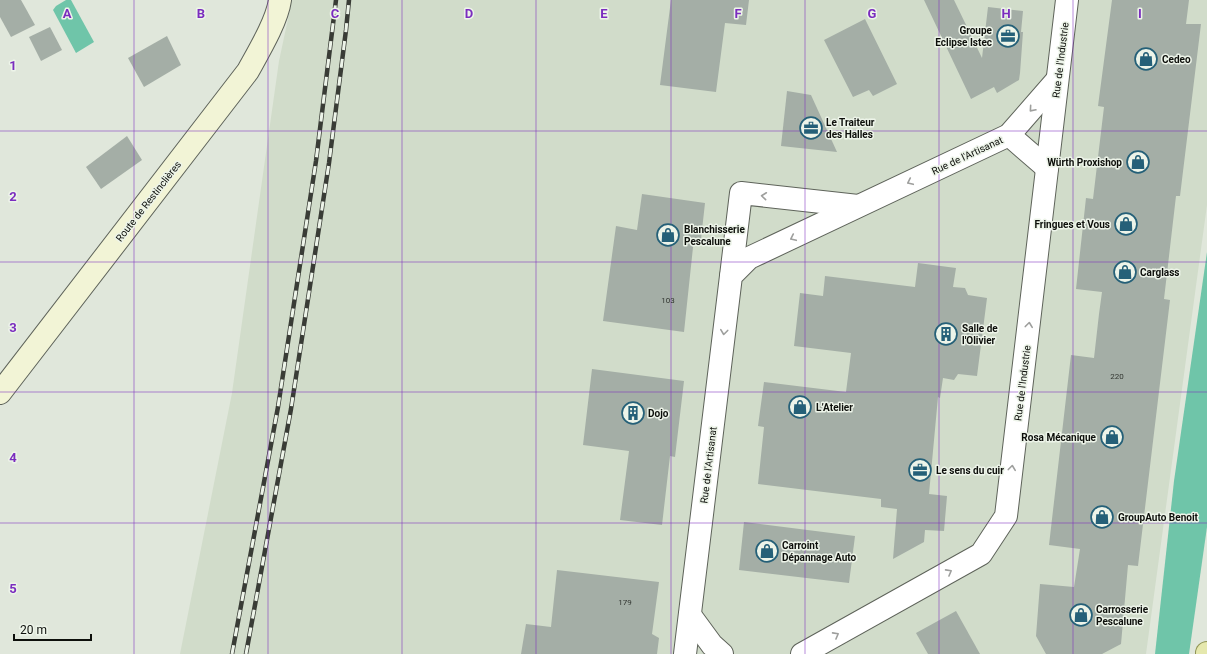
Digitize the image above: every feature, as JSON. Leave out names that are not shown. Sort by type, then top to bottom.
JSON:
[{"type":"street","name":"Route de Restinclières","points":[[0,393],[248,71],[278,11],[280,0]]},
{"type":"street","name":"Rue de l'Industrie","points":[[802,654],[981,554],[1006,516],[1067,0]]},
{"type":"street","name":"Rue de l'Artisanat","points":[[731,276],[749,258],[1009,135],[1057,80]]},
{"type":"street","points":[[1009,135],[1047,168]]},
{"type":"street","name":"Rue de l'Artisanat","points":[[685,654],[741,193],[858,206]]},
{"type":"street","points":[[690,615],[712,645],[722,654]]},
{"type":"shaded area","points":[[66,0],[71,0],[94,42],[76,53],[53,10],[56,6]]},
{"type":"shaded area","points":[[292,0],[1207,0],[1207,205],[1146,654],[180,654],[232,393],[279,61]]},
{"type":"shaded area","points":[[1207,252],[1207,527],[1189,654],[1155,654],[1174,481]]},
{"type":"building","points":[[0,0],[21,0],[35,25],[11,37],[0,17]]},
{"type":"building","points":[[671,0],[749,0],[746,25],[725,23],[716,92],[660,85]]},
{"type":"building","points":[[924,0],[954,0],[982,58],[988,7],[1023,11],[1021,32],[1023,32],[1019,80],[997,93],[994,87],[971,99]]},
{"type":"building","points":[[1112,0],[1189,0],[1186,24],[1201,24],[1180,196],[1176,196],[1164,299],[1170,300],[1138,566],[1128,565],[1121,644],[1102,654],[1046,654],[1036,636],[1040,584],[1074,587],[1080,549],[1049,545],[1071,355],[1094,358],[1102,292],[1076,289],[1086,198],[1093,199],[1104,107],[1098,106]]},
{"type":"building","points":[[865,19],[897,84],[873,96],[869,90],[853,97],[824,40]]},
{"type":"building","points":[[50,27],[62,50],[41,61],[29,37]]},
{"type":"building","points":[[167,36],[181,65],[144,87],[128,58]]},
{"type":"building","points":[[787,91],[811,95],[837,152],[781,146]]},
{"type":"building","points":[[127,136],[142,160],[101,189],[86,167]]},
{"type":"building","points":[[642,194],[705,203],[701,239],[694,238],[684,332],[603,321],[616,226],[637,230]]},
{"type":"building","points":[[918,263],[956,268],[953,287],[965,288],[968,295],[987,298],[977,376],[958,374],[954,380],[943,378],[940,398],[938,397],[929,494],[947,496],[944,531],[925,530],[924,542],[893,559],[897,509],[881,507],[881,499],[758,484],[764,427],[758,426],[764,382],[846,392],[851,353],[794,346],[800,293],[823,296],[825,276],[915,287]]},
{"type":"building","name":"Dojo","points":[[592,369],[684,381],[675,457],[670,456],[662,525],[620,520],[629,451],[583,445]]},
{"type":"building","points":[[744,522],[855,536],[849,583],[739,570]]},
{"type":"building","points":[[557,570],[659,582],[652,634],[659,638],[657,654],[521,654],[526,624],[551,627]]},
{"type":"building","points":[[956,611],[980,654],[928,654],[916,633]]},
{"type":"railway","points":[[232,654],[278,407],[316,161],[336,0]]},
{"type":"railway","points":[[246,654],[291,409],[329,163],[349,0]]},
{"type":"place","name":"Groupe Eclipse Istec","points":[[1008,36]]},
{"type":"place","name":"Cedeo","points":[[1146,59]]},
{"type":"place","name":"Le Traiteur des Halles","points":[[811,128]]},
{"type":"place","name":"Würth Proxishop","points":[[1138,162]]},
{"type":"place","name":"Fringues et Vous","points":[[1126,224]]},
{"type":"place","name":"Blanchisserie Pescalune","points":[[668,235]]},
{"type":"place","name":"Carglass","points":[[1125,272]]},
{"type":"place","name":"Salle de l'Olivier","points":[[946,334]]},
{"type":"place","name":"L’Atelier","points":[[800,407]]},
{"type":"place","name":"Dojo","points":[[633,413]]},
{"type":"place","name":"Rosa Mécanique","points":[[1112,437]]},
{"type":"place","name":"Le sens du cuir","points":[[920,470]]},
{"type":"place","name":"GroupAuto Benoit","points":[[1102,517]]},
{"type":"place","name":"Carroint Dépannage Auto","points":[[767,551]]},
{"type":"place","name":"Carrosserie Pescalune","points":[[1081,615]]}]
